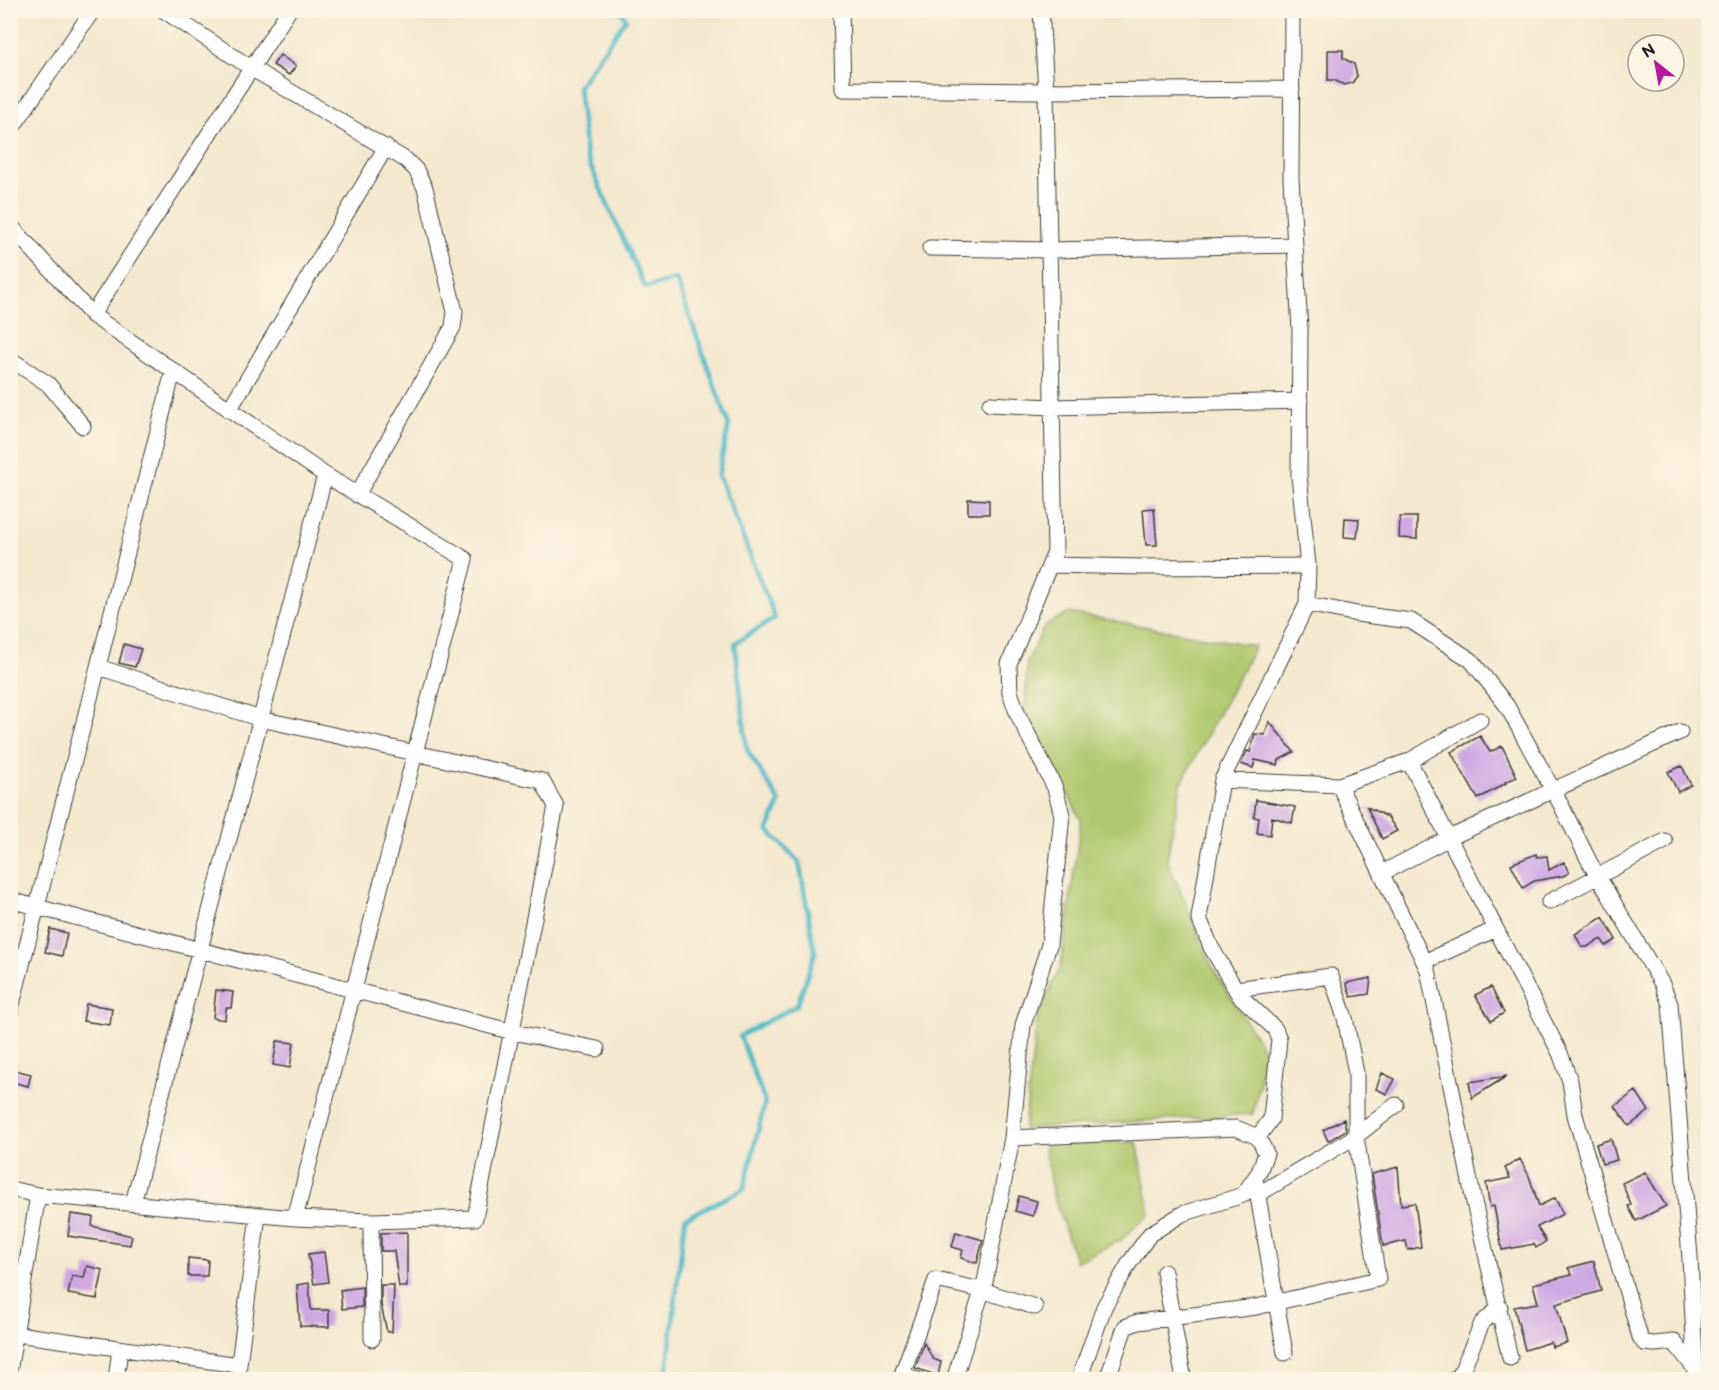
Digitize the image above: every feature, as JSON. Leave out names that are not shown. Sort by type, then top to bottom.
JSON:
[{"type":"street","points":[[10,131],[93,10]]},
{"type":"street","points":[[163,10],[252,69],[406,160],[416,170],[425,188],[455,312],[453,327],[357,495]]},
{"type":"street","points":[[92,315],[289,10]]},
{"type":"street","points":[[842,10],[843,89],[1046,91],[1292,89]]},
{"type":"street","points":[[954,1380],[985,1282],[1012,1138],[1023,1025],[1049,945],[1062,815],[1055,788],[1018,715],[1010,692],[1009,664],[1055,552],[1046,91],[1041,10]]},
{"type":"street","points":[[1258,1137],[1271,1119],[1279,1039],[1275,1029],[1239,995],[1211,947],[1199,918],[1222,780],[1306,604],[1308,566],[1299,475],[1300,329],[1291,179],[1292,10]]},
{"type":"street","points":[[229,410],[386,147]]},
{"type":"street","points":[[10,225],[92,315],[325,476],[465,559],[295,1218]]},
{"type":"street","points":[[930,248],[1050,250],[1295,245]]},
{"type":"street","points":[[10,359],[48,384],[83,426]]},
{"type":"street","points":[[10,1012],[172,372]]},
{"type":"street","points":[[990,404],[1052,407],[1299,400]]},
{"type":"street","points":[[133,1203],[325,476]]},
{"type":"street","points":[[1050,564],[1143,567],[1308,566]]},
{"type":"street","points":[[1306,604],[1411,621],[1471,660],[1507,706],[1598,878],[1662,984],[1670,1004],[1690,1258],[1696,1375]]},
{"type":"street","points":[[10,1189],[38,1195],[295,1218],[371,1221],[475,1218],[556,806],[542,781],[261,719],[98,667]]},
{"type":"street","points":[[1222,780],[1339,786],[1409,761],[1480,720]]},
{"type":"street","points":[[1382,873],[1449,838],[1680,732]]},
{"type":"street","points":[[1409,761],[1560,1053],[1570,1081],[1575,1115],[1640,1337],[1644,1343],[1674,1342],[1696,1375]]},
{"type":"street","points":[[1339,786],[1428,970],[1474,1202],[1510,1358]]},
{"type":"street","points":[[1549,902],[1665,841]]},
{"type":"street","points":[[10,900],[513,1032],[597,1049]]},
{"type":"street","points":[[1424,962],[1496,929]]},
{"type":"street","points":[[1107,1380],[1125,1326],[1138,1322],[1276,1302],[1378,1279],[1356,1136],[1356,1073],[1345,1018],[1331,976],[1236,989]]},
{"type":"street","points":[[1257,1195],[1356,1136],[1396,1106]]},
{"type":"street","points":[[1012,1138],[1236,1128],[1258,1137],[1266,1153],[1259,1172],[1243,1195],[1182,1214],[1150,1234],[1130,1262],[1104,1307],[1098,1331],[1079,1380]]},
{"type":"street","points":[[1255,1179],[1285,1353]]},
{"type":"street","points":[[10,1366],[13,1334],[38,1195]]},
{"type":"street","points":[[13,1334],[120,1349],[238,1372],[258,1215]]},
{"type":"street","points":[[371,1221],[372,1339]]},
{"type":"street","points":[[1164,1272],[1184,1380]]},
{"type":"street","points":[[918,1380],[901,1377],[936,1280],[981,1290],[1035,1307]]},
{"type":"street","points":[[1453,1380],[1460,1375],[1482,1323],[1500,1307]]},
{"type":"street","points":[[116,1380],[120,1349]]},
{"type":"green space","points":[[1069,613],[1255,646],[1181,784],[1167,859],[1213,969],[1266,1053],[1253,1114],[1024,1129],[1037,1018],[1061,965],[1081,820],[1025,710],[1027,661],[1045,625]]},
{"type":"green space","points":[[1043,1142],[1137,1142],[1150,1213],[1121,1240],[1076,1262],[1052,1191]]},
{"type":"building","points":[[1328,50],[1343,50],[1343,58],[1354,64],[1357,76],[1352,83],[1344,85],[1328,80]]},
{"type":"building","points":[[280,55],[296,66],[289,75],[273,65]]},
{"type":"building","points":[[968,499],[989,500],[989,514],[968,514]]},
{"type":"building","points":[[1154,508],[1157,545],[1146,545],[1143,509]]},
{"type":"building","points":[[1400,517],[1417,517],[1417,539],[1399,538]]},
{"type":"building","points":[[1345,518],[1359,519],[1357,538],[1344,537]]},
{"type":"building","points":[[124,644],[141,649],[135,667],[119,663]]},
{"type":"building","points":[[1269,721],[1294,752],[1279,760],[1278,765],[1255,760],[1253,768],[1241,764],[1247,751],[1250,752],[1255,734],[1265,735]]},
{"type":"building","points":[[1480,736],[1490,752],[1502,746],[1517,777],[1478,799],[1451,752]]},
{"type":"building","points":[[1682,766],[1691,785],[1678,792],[1668,772]]},
{"type":"building","points":[[1256,800],[1295,807],[1292,823],[1272,817],[1270,835],[1257,833],[1259,818],[1254,817]]},
{"type":"building","points":[[1367,807],[1388,817],[1397,831],[1382,839]]},
{"type":"building","points":[[1536,854],[1537,857],[1547,856],[1549,870],[1564,862],[1569,873],[1534,881],[1523,888],[1511,864]]},
{"type":"building","points":[[1603,917],[1616,940],[1606,946],[1601,939],[1587,947],[1582,947],[1575,934]]},
{"type":"building","points":[[50,929],[67,933],[62,956],[45,952]]},
{"type":"building","points":[[1371,978],[1369,994],[1351,997],[1346,983]]},
{"type":"building","points":[[1491,987],[1504,1013],[1491,1021],[1475,995]]},
{"type":"building","points":[[216,990],[233,992],[231,1008],[226,1008],[225,1020],[213,1018]]},
{"type":"building","points":[[86,1004],[112,1008],[110,1025],[83,1021]]},
{"type":"building","points":[[277,1041],[294,1043],[290,1068],[273,1065]]},
{"type":"building","points":[[15,1070],[31,1074],[28,1086],[12,1082]]},
{"type":"building","points":[[1382,1073],[1395,1079],[1387,1094],[1376,1089]]},
{"type":"building","points":[[1507,1076],[1472,1098],[1469,1082]]},
{"type":"building","points":[[1636,1091],[1649,1111],[1629,1126],[1615,1106]]},
{"type":"building","points":[[1344,1119],[1346,1130],[1328,1141],[1323,1130]]},
{"type":"building","points":[[1611,1139],[1617,1160],[1602,1164],[1596,1144]]},
{"type":"building","points":[[1520,1159],[1529,1176],[1539,1206],[1555,1198],[1563,1214],[1537,1227],[1546,1241],[1536,1248],[1534,1244],[1502,1250],[1494,1206],[1490,1207],[1486,1183],[1510,1178],[1505,1168]]},
{"type":"building","points":[[1398,1167],[1401,1205],[1415,1203],[1421,1247],[1408,1250],[1406,1241],[1383,1246],[1372,1174]]},
{"type":"building","points":[[1645,1172],[1666,1206],[1636,1221],[1628,1206],[1631,1205],[1622,1183]]},
{"type":"building","points":[[1019,1196],[1037,1201],[1033,1216],[1015,1211]]},
{"type":"building","points":[[71,1214],[93,1217],[92,1226],[132,1236],[130,1245],[68,1236]]},
{"type":"building","points":[[407,1232],[407,1287],[399,1287],[394,1251],[381,1251],[381,1233]]},
{"type":"building","points":[[956,1232],[983,1240],[977,1263],[961,1258],[963,1250],[952,1247]]},
{"type":"building","points":[[324,1252],[328,1282],[314,1284],[308,1254]]},
{"type":"building","points":[[188,1258],[208,1260],[207,1276],[188,1276]]},
{"type":"building","points":[[1594,1261],[1601,1291],[1556,1304],[1567,1343],[1552,1347],[1551,1342],[1525,1350],[1514,1307],[1538,1303],[1533,1284],[1572,1275],[1568,1268]]},
{"type":"building","points":[[87,1266],[103,1270],[97,1299],[68,1294],[72,1276],[84,1278]]},
{"type":"building","points":[[309,1283],[311,1310],[329,1310],[329,1327],[300,1326],[297,1285]]},
{"type":"building","points":[[381,1285],[394,1285],[392,1332],[387,1332],[381,1305]]},
{"type":"building","points":[[362,1287],[362,1307],[342,1309],[340,1290]]},
{"type":"building","points":[[924,1343],[933,1359],[941,1362],[938,1376],[915,1368]]},
{"type":"waterway","points":[[620,10],[626,19],[578,87],[586,156],[645,288],[676,279],[729,425],[718,475],[775,618],[735,643],[747,750],[780,802],[768,830],[799,862],[815,953],[797,1005],[740,1036],[765,1102],[744,1189],[685,1218],[666,1380]]}]
